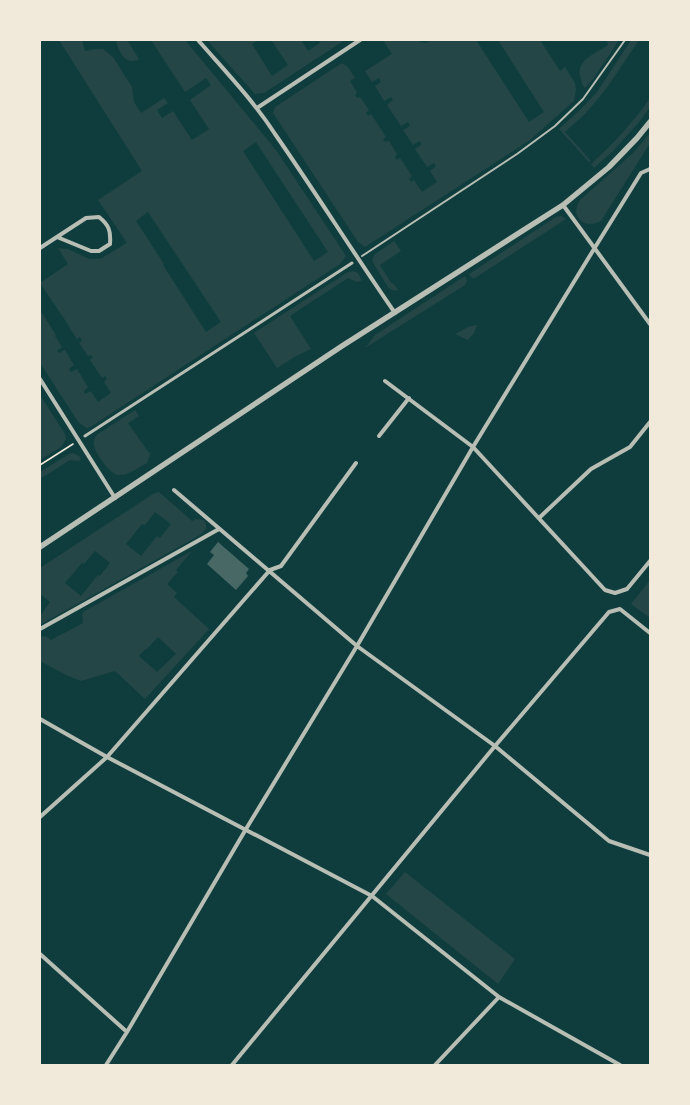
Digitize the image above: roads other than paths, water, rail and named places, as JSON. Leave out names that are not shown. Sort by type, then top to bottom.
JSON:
[{"type":"street","points":[[198,40],[257,108],[395,313]]},
{"type":"street","points":[[257,108],[360,40]]},
{"type":"street","points":[[40,547],[342,346],[563,205],[609,167],[650,122]]},
{"type":"street","points":[[106,1065],[357,646],[473,447],[641,173],[650,169]]},
{"type":"street","points":[[563,205],[650,324]]},
{"type":"street","points":[[40,248],[57,236],[86,218],[99,217],[108,224],[111,236],[110,244],[99,251],[91,251],[57,236]]},
{"type":"street","points":[[85,436],[352,263]]},
{"type":"street","points":[[40,379],[115,498]]},
{"type":"street","points":[[385,381],[473,447],[605,590],[615,593],[627,589],[650,561]]},
{"type":"street","points":[[379,436],[409,398]]},
{"type":"street","points":[[539,518],[591,469],[630,447],[650,422]]},
{"type":"street","points":[[40,817],[107,757],[270,570],[281,566],[356,463]]},
{"type":"street","points":[[174,490],[270,570],[357,646],[495,746],[609,840],[650,855]]},
{"type":"street","points":[[40,629],[220,529]]},
{"type":"street","points":[[232,1065],[495,746],[609,612],[620,609],[650,633]]},
{"type":"street","points":[[40,719],[107,757],[372,896],[499,996],[620,1065]]},
{"type":"street","points":[[40,954],[127,1032]]},
{"type":"street","points":[[434,1065],[499,996]]},
{"type":"lane","points":[[362,256],[517,154],[555,126],[583,99],[625,40]]}]
